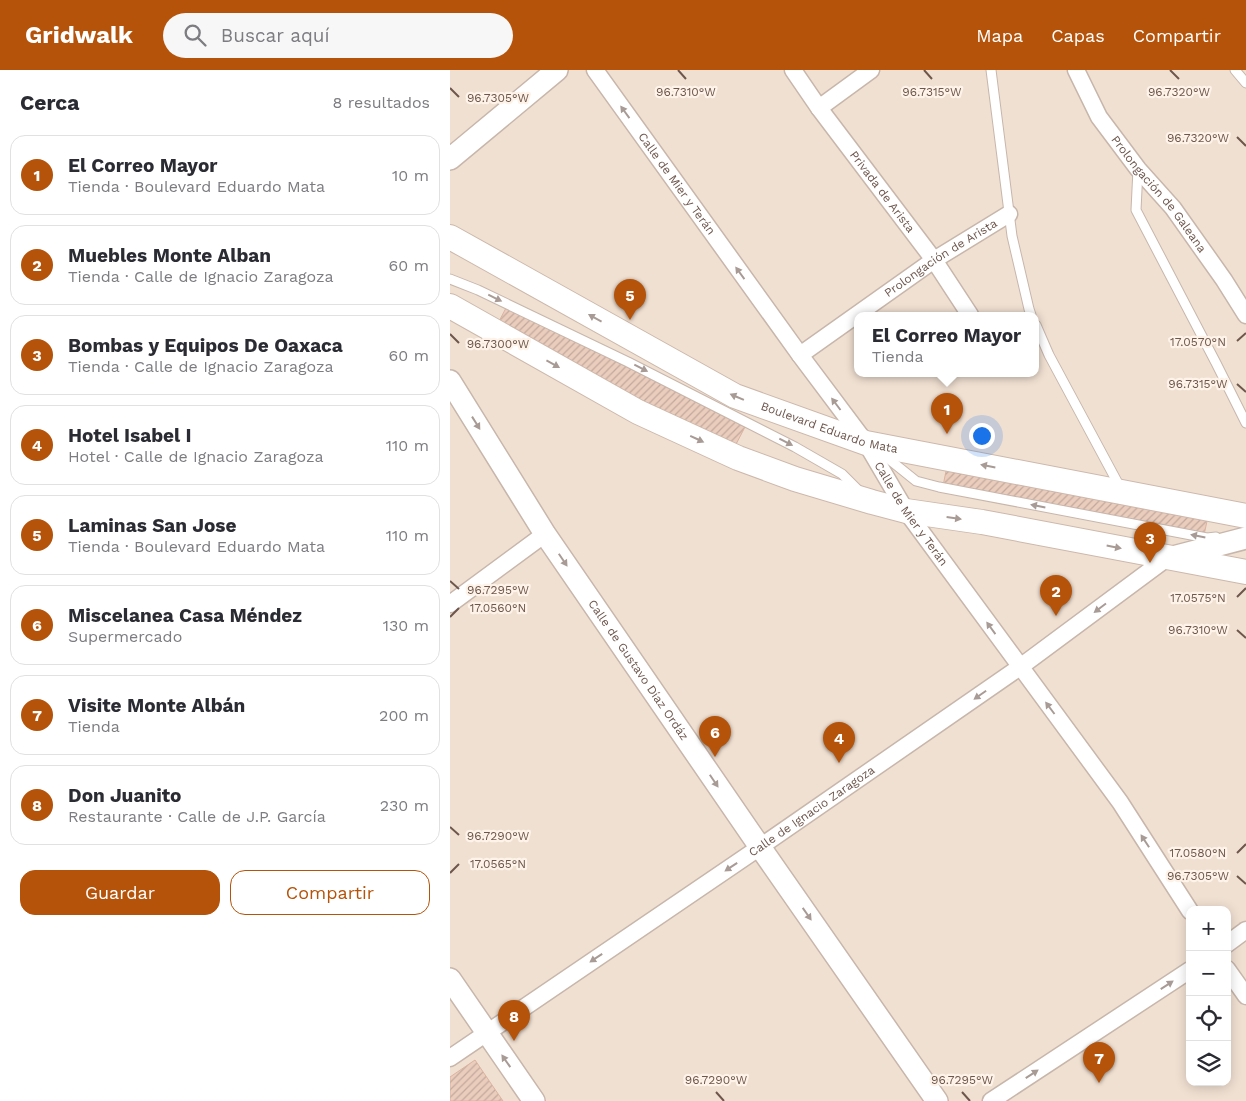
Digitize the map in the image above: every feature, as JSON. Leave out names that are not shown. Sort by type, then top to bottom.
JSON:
[{"type":"main road","name":"Boulevard Eduardo Mata","points":[[450,237],[735,396],[867,443],[1246,516]]},
{"type":"main road","points":[[450,306],[638,412],[730,455],[796,479],[906,511],[982,522],[1246,572]]},
{"type":"street","points":[[450,159],[557,70]]},
{"type":"street","name":"Calle de Mier y Terán","points":[[595,70],[800,355],[867,443],[906,511],[1120,802],[1187,906]]},
{"type":"street","name":"Privada de Arista","points":[[793,70],[819,108],[934,260],[968,312]]},
{"type":"street","points":[[819,108],[871,70]]},
{"type":"street","name":"Prolongación de Galeana","points":[[1076,70],[1100,117],[1138,168],[1173,208],[1224,280],[1246,315]]},
{"type":"street","name":"Prolongación de Arista","points":[[861,312],[934,260],[1009,214]]},
{"type":"street","name":"Prolongación de Arista","points":[[800,355],[854,317]]},
{"type":"street","name":"Calle de Gustavo Díaz Ordáz","points":[[450,382],[546,534],[760,847],[937,1101]]},
{"type":"street","points":[[450,604],[546,534]]},
{"type":"street","points":[[1168,558],[1246,538]]},
{"type":"street","name":"Calle de Ignacio Zaragoza","points":[[450,1058],[1020,667],[1168,558]]},
{"type":"street","points":[[1231,941],[1246,930]]},
{"type":"street","points":[[991,1101],[1186,973]]},
{"type":"street","points":[[1231,975],[1246,996]]},
{"type":"street","points":[[450,979],[534,1101]]},
{"type":"lane","points":[[991,70],[1012,236],[1030,312]]},
{"type":"lane","points":[[1235,70],[1246,83]]},
{"type":"lane","points":[[1138,168],[1136,210],[1246,423]]},
{"type":"lane","points":[[450,279],[478,290],[628,362],[795,447],[842,474],[872,502]]},
{"type":"lane","points":[[1039,332],[1049,355],[1122,492]]},
{"type":"lane","points":[[867,443],[916,480],[939,487],[1207,538],[1246,532]]},
{"type":"shaded area","points":[[450,70],[1246,70],[1246,1101],[450,1101]]},
{"type":"building","points":[[507,306],[745,427],[733,450],[495,329]]},
{"type":"building","points":[[948,461],[1209,512],[1204,535],[943,486]]},
{"type":"building","points":[[475,1060],[503,1101],[450,1101],[450,1077]]},
{"type":"place","name":"Laminas San Jose","points":[[630,320]]},
{"type":"place","name":"El Correo Mayor","points":[[947,434]]},
{"type":"place","name":"Bombas y Equipos De Oaxaca","points":[[1150,563]]},
{"type":"place","name":"Muebles Monte Alban","points":[[1056,616]]},
{"type":"place","name":"Miscelanea Casa Méndez","points":[[715,757]]},
{"type":"place","name":"Hotel Isabel I","points":[[839,763]]},
{"type":"place","name":"Don Juanito","points":[[514,1041]]},
{"type":"place","name":"Visite Monte Albán","points":[[1099,1083]]}]
